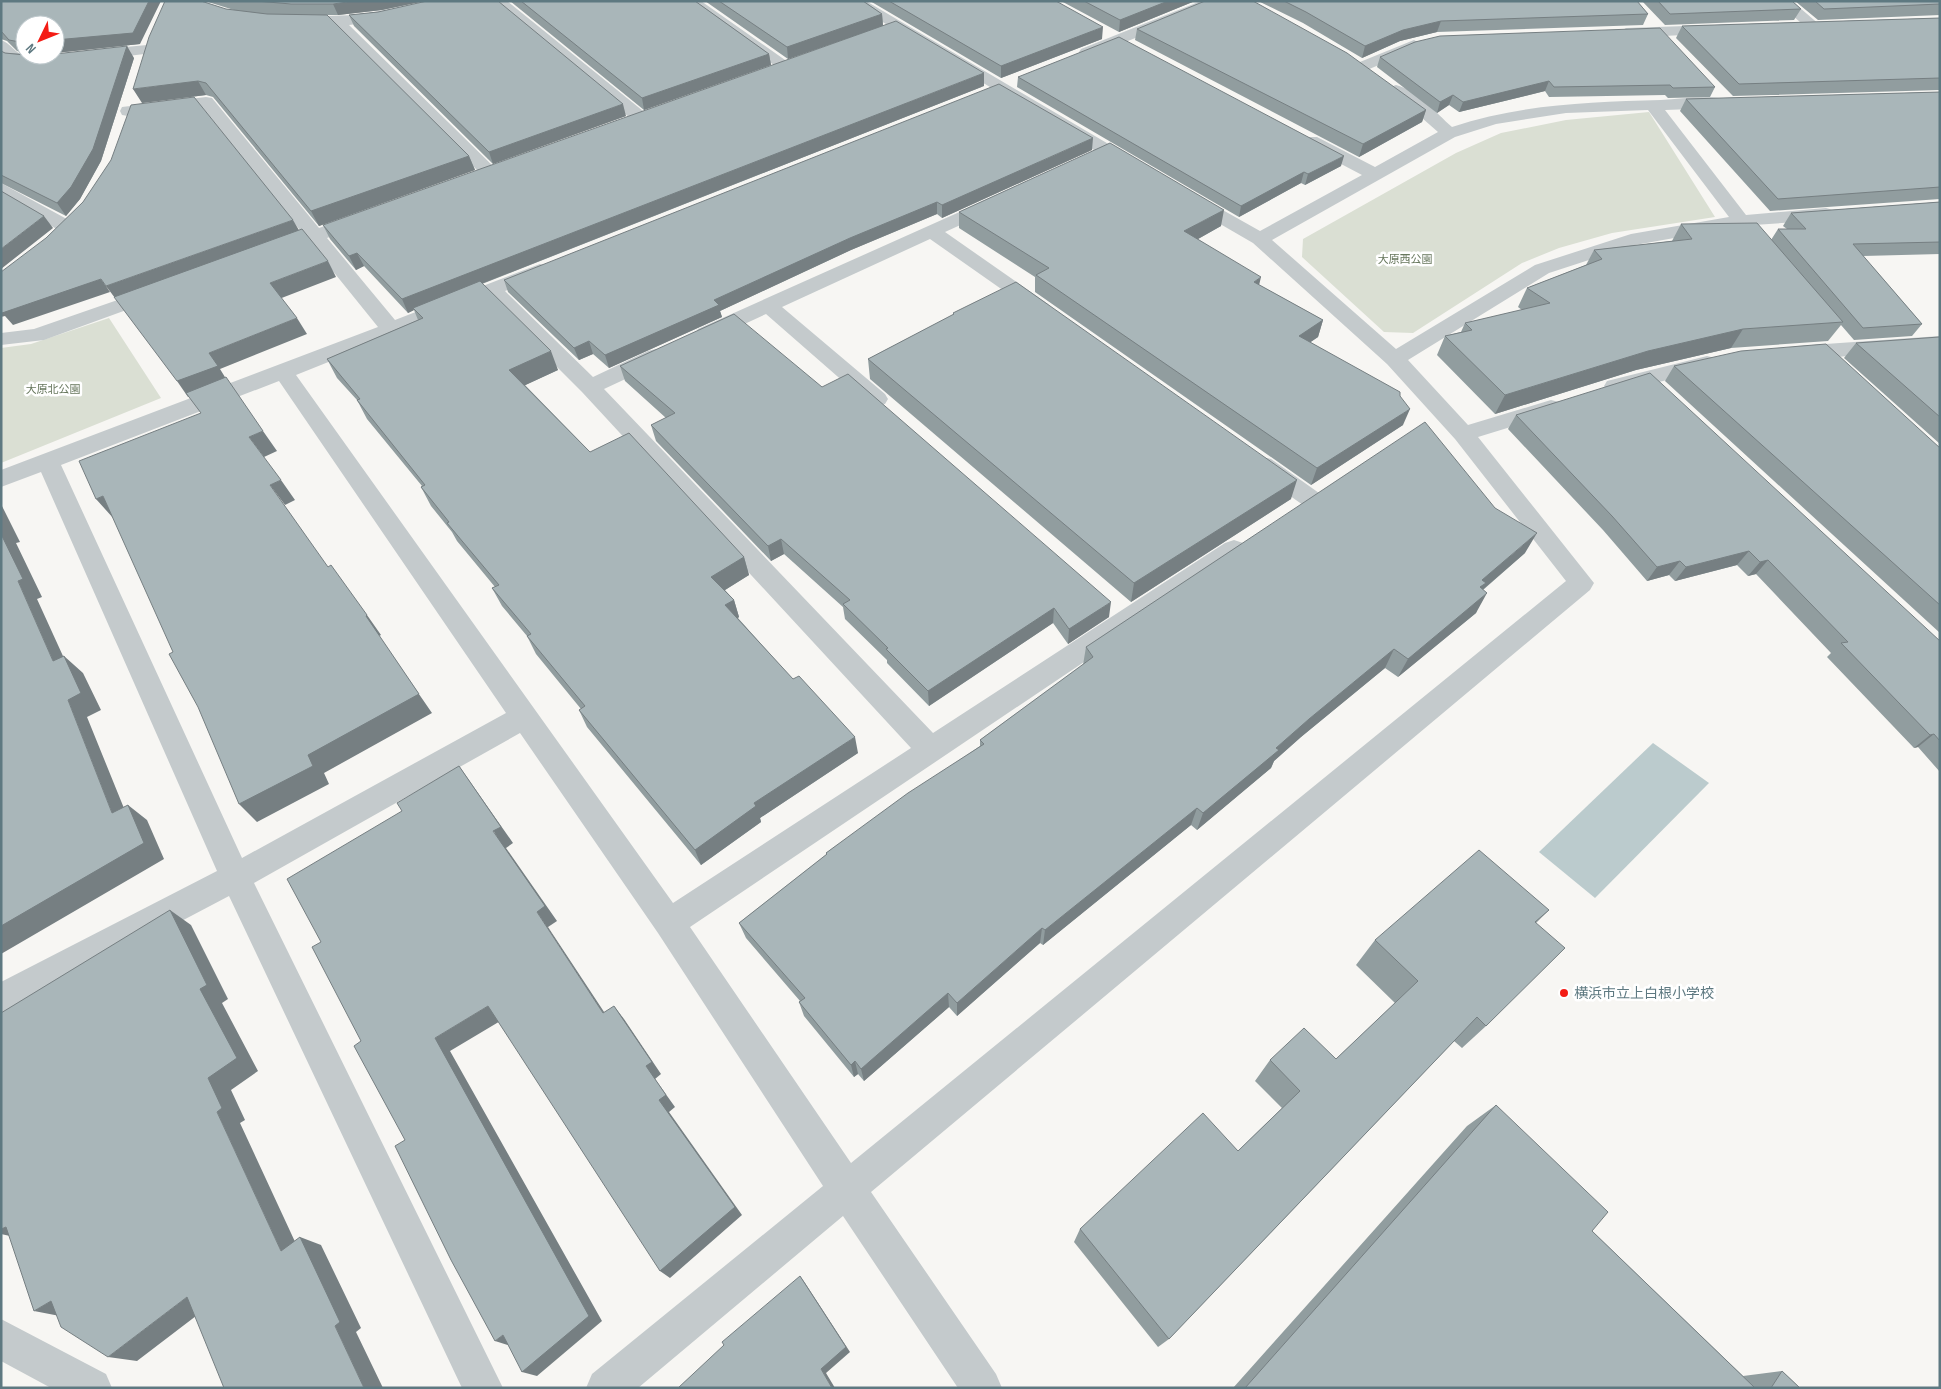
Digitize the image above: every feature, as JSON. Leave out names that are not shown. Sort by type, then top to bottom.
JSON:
[{"type":"street","points":[[277,20],[338,22],[382,18],[456,1]]},
{"type":"street","points":[[498,1],[642,118]]},
{"type":"street","points":[[691,1],[787,67]]},
{"type":"street","points":[[855,1],[998,87],[1098,155],[1149,175]]},
{"type":"street","points":[[1072,58],[1216,1]]},
{"type":"street","points":[[1783,1],[1813,26]]},
{"type":"street","points":[[1650,20],[1675,46]]},
{"type":"street","points":[[338,22],[490,173]]},
{"type":"street","points":[[1794,27],[1832,26]]},
{"type":"street","points":[[880,34],[898,27]]},
{"type":"street","points":[[1613,34],[1728,29]]},
{"type":"street","points":[[1103,32],[1136,50]]},
{"type":"street","points":[[142,67],[154,34]]},
{"type":"street","points":[[1361,67],[1406,46],[1430,41]]},
{"type":"street","points":[[1,45],[11,57],[15,58]]},
{"type":"street","points":[[81,57],[147,50]]},
{"type":"street","points":[[1347,58],[1420,107],[1449,133]]},
{"type":"street","points":[[769,73],[805,60]]},
{"type":"street","points":[[980,94],[1017,80]]},
{"type":"street","points":[[1260,239],[1449,133],[1493,119],[1566,108],[1732,103],[1714,89]]},
{"type":"street","points":[[129,111],[206,102],[313,236],[390,328]]},
{"type":"street","points":[[1652,104],[1740,221],[1766,251]]},
{"type":"street","points":[[624,125],[660,112]]},
{"type":"street","points":[[1295,132],[1374,174]]},
{"type":"street","points":[[472,180],[508,166]]},
{"type":"street","points":[[1,188],[61,233],[80,213]]},
{"type":"street","points":[[606,1388],[1581,584],[1444,411],[1395,359],[1260,239],[1175,190]]},
{"type":"street","points":[[688,342],[1010,195]]},
{"type":"street","points":[[258,256],[379,213]]},
{"type":"street","points":[[1395,359],[1542,269],[1631,240],[1740,221],[1845,213]]},
{"type":"street","points":[[932,230],[1061,322]]},
{"type":"street","points":[[1,479],[283,372],[555,264]]},
{"type":"street","points":[[1,339],[37,335],[175,286]]},
{"type":"street","points":[[491,289],[590,387],[930,749]]},
{"type":"street","points":[[768,305],[896,416]]},
{"type":"street","points":[[1776,354],[1940,342]]},
{"type":"street","points":[[1916,344],[1940,364]]},
{"type":"street","points":[[590,387],[670,350]]},
{"type":"street","points":[[1599,391],[1644,377],[1731,357]]},
{"type":"street","points":[[283,372],[669,923],[982,1388]]},
{"type":"street","points":[[1644,377],[1666,397]]},
{"type":"street","points":[[1463,434],[1572,400]]},
{"type":"street","points":[[1419,428],[1444,411]]},
{"type":"street","points":[[1246,454],[1319,494],[1286,515]]},
{"type":"street","points":[[48,461],[235,877],[483,1388]]},
{"type":"street","points":[[669,923],[930,749],[1121,611],[1253,537]]},
{"type":"street","points":[[1,1000],[235,877],[523,717]]},
{"type":"street","points":[[1,1339],[92,1388]]},
{"type":"green space","name":"大原西公園","points":[[1649,112],[1715,217],[1612,233],[1559,248],[1522,263],[1413,333],[1384,332],[1302,257],[1303,239],[1456,153],[1501,133],[1566,120]]},
{"type":"green space","name":"大原北公園","points":[[109,318],[161,398],[1,463],[1,348],[31,344]]},
{"type":"shaded area","points":[[1653,743],[1709,783],[1595,898],[1539,852]]},
{"type":"building","points":[[1,1],[149,1],[133,33],[65,39],[65,15],[15,15],[15,41],[9,40],[1,31]]},
{"type":"building","points":[[165,1],[201,1],[226,9],[267,14],[327,15],[469,156],[311,211],[206,83],[198,81],[133,89],[149,37]]},
{"type":"building","points":[[256,1],[355,1],[333,4],[291,4]]},
{"type":"building","points":[[427,1],[498,1],[623,104],[489,152],[349,15],[378,12]]},
{"type":"building","points":[[521,1],[695,1],[769,54],[642,98]]},
{"type":"building","points":[[719,1],[863,1],[882,14],[787,47]]},
{"type":"building","points":[[889,1],[1056,1],[1103,27],[1001,66]]},
{"type":"building","points":[[1084,1],[1168,1],[1120,20]]},
{"type":"building","points":[[1205,1],[1253,1],[1347,53],[1426,110],[1363,144],[1137,29]]},
{"type":"building","points":[[1284,1],[1637,1],[1648,14],[1441,21],[1403,30],[1365,46]]},
{"type":"building","points":[[1658,1],[1792,1],[1801,9],[1670,14]]},
{"type":"building","points":[[1815,1],[1940,1],[1940,4],[1824,9]]},
{"type":"building","points":[[1940,18],[1940,78],[1739,84],[1682,26]]},
{"type":"building","points":[[896,21],[984,73],[402,299],[357,253],[349,256],[323,225]]},
{"type":"building","points":[[1660,28],[1715,87],[1673,88],[1670,85],[1554,87],[1549,81],[1463,102],[1453,95],[1440,102],[1380,57],[1415,42],[1440,36]]},
{"type":"building","points":[[1119,37],[1344,156],[1308,174],[1304,172],[1241,206],[1018,77]]},
{"type":"building","points":[[127,46],[93,149],[71,187],[57,203],[1,175],[1,51],[15,54],[15,65],[65,65],[65,53]]},
{"type":"building","points":[[999,84],[1093,138],[942,205],[937,202],[850,238],[714,300],[719,305],[605,355],[589,341],[574,348],[504,280]]},
{"type":"building","points":[[1940,92],[1940,187],[1778,199],[1686,99]]},
{"type":"building","points":[[194,97],[293,220],[106,286],[101,279],[2,313],[1,272],[46,238],[83,202],[111,160],[131,105]]},
{"type":"building","points":[[1110,143],[1224,210],[1184,231],[1261,277],[1254,282],[1323,320],[1299,336],[1400,392],[1400,396],[1410,409],[1317,468],[1036,275],[1049,268],[959,212]]},
{"type":"building","points":[[1,191],[44,216],[1,249]]},
{"type":"building","points":[[1940,202],[1940,242],[1853,244],[1922,324],[1863,328],[1778,229],[1806,229],[1791,213]]},
{"type":"building","points":[[1757,223],[1843,322],[1743,329],[1648,351],[1505,395],[1445,336],[1472,330],[1465,323],[1550,303],[1527,288],[1602,259],[1594,250],[1692,239],[1681,224]]},
{"type":"building","points":[[302,229],[328,261],[270,283],[297,318],[209,353],[218,366],[177,381],[114,297]]},
{"type":"building","points":[[480,281],[551,351],[509,370],[590,452],[629,433],[744,557],[711,577],[734,600],[725,605],[793,679],[799,676],[855,737],[754,803],[756,806],[695,850],[579,710],[585,706],[527,636],[531,634],[492,588],[499,585],[447,523],[449,522],[421,487],[425,485],[327,359],[423,318],[413,308]]},
{"type":"building","points":[[1016,282],[1297,480],[1134,583],[868,359],[953,313]]},
{"type":"building","points":[[734,314],[822,387],[848,374],[1111,602],[1069,629],[1054,608],[928,691],[843,604],[850,600],[781,539],[768,546],[651,425],[675,413],[620,366]]},
{"type":"building","points":[[1939,337],[1940,417],[1856,343]]},
{"type":"building","points":[[1826,344],[1940,448],[1940,605],[1674,366],[1741,351]]},
{"type":"building","points":[[1650,373],[1940,641],[1940,741],[1934,734],[1930,735],[1841,643],[1848,642],[1768,560],[1760,562],[1749,551],[1686,567],[1680,561],[1657,567],[1612,516],[1516,415]]},
{"type":"building","points":[[226,377],[263,431],[249,437],[281,480],[270,485],[328,567],[331,565],[367,615],[419,694],[308,755],[313,766],[239,804],[198,707],[169,654],[173,652],[103,496],[96,499],[79,461],[201,413],[186,393]]},
{"type":"building","points":[[1425,422],[1495,508],[1537,533],[1482,580],[1486,583],[1480,587],[1487,593],[1408,659],[1394,649],[1309,719],[1276,748],[1279,750],[1203,813],[1197,808],[1045,930],[1042,928],[957,1003],[948,993],[861,1069],[855,1061],[851,1065],[799,1002],[805,998],[739,923],[826,853],[908,793],[984,744],[980,740],[1093,657],[1086,647]]},
{"type":"building","points":[[1,534],[23,579],[18,581],[53,661],[64,656],[81,693],[68,700],[112,813],[128,805],[144,843],[1,926]]},
{"type":"building","points":[[459,766],[501,827],[493,831],[545,906],[537,912],[603,1013],[614,1006],[652,1062],[646,1066],[666,1095],[659,1100],[735,1207],[660,1271],[488,1006],[435,1038],[589,1316],[522,1372],[503,1335],[495,1341],[451,1260],[395,1146],[405,1140],[354,1046],[361,1041],[312,947],[321,942],[287,879],[402,811],[397,803]]},
{"type":"building","points":[[1479,850],[1549,910],[1535,922],[1565,948],[1486,1026],[1477,1017],[1169,1339],[1080,1229],[1203,1113],[1238,1151],[1300,1091],[1270,1060],[1304,1028],[1336,1059],[1418,981],[1375,940]]},
{"type":"building","points":[[170,910],[207,985],[200,989],[237,1058],[208,1078],[222,1108],[217,1112],[281,1251],[300,1237],[340,1322],[335,1326],[364,1388],[224,1388],[187,1297],[108,1357],[61,1327],[51,1301],[34,1311],[6,1227],[1,1229],[1,1013]]},
{"type":"building","points":[[1496,1105],[1608,1212],[1592,1231],[1755,1388],[1245,1388]]},
{"type":"building","points":[[800,1276],[846,1347],[821,1369],[832,1388],[678,1388],[724,1345],[722,1342]]},
{"type":"building","points":[[1782,1371],[1800,1388],[1771,1388]]},
{"type":"place","name":"横浜市立上白根小学校","points":[[1564,993]]}]
